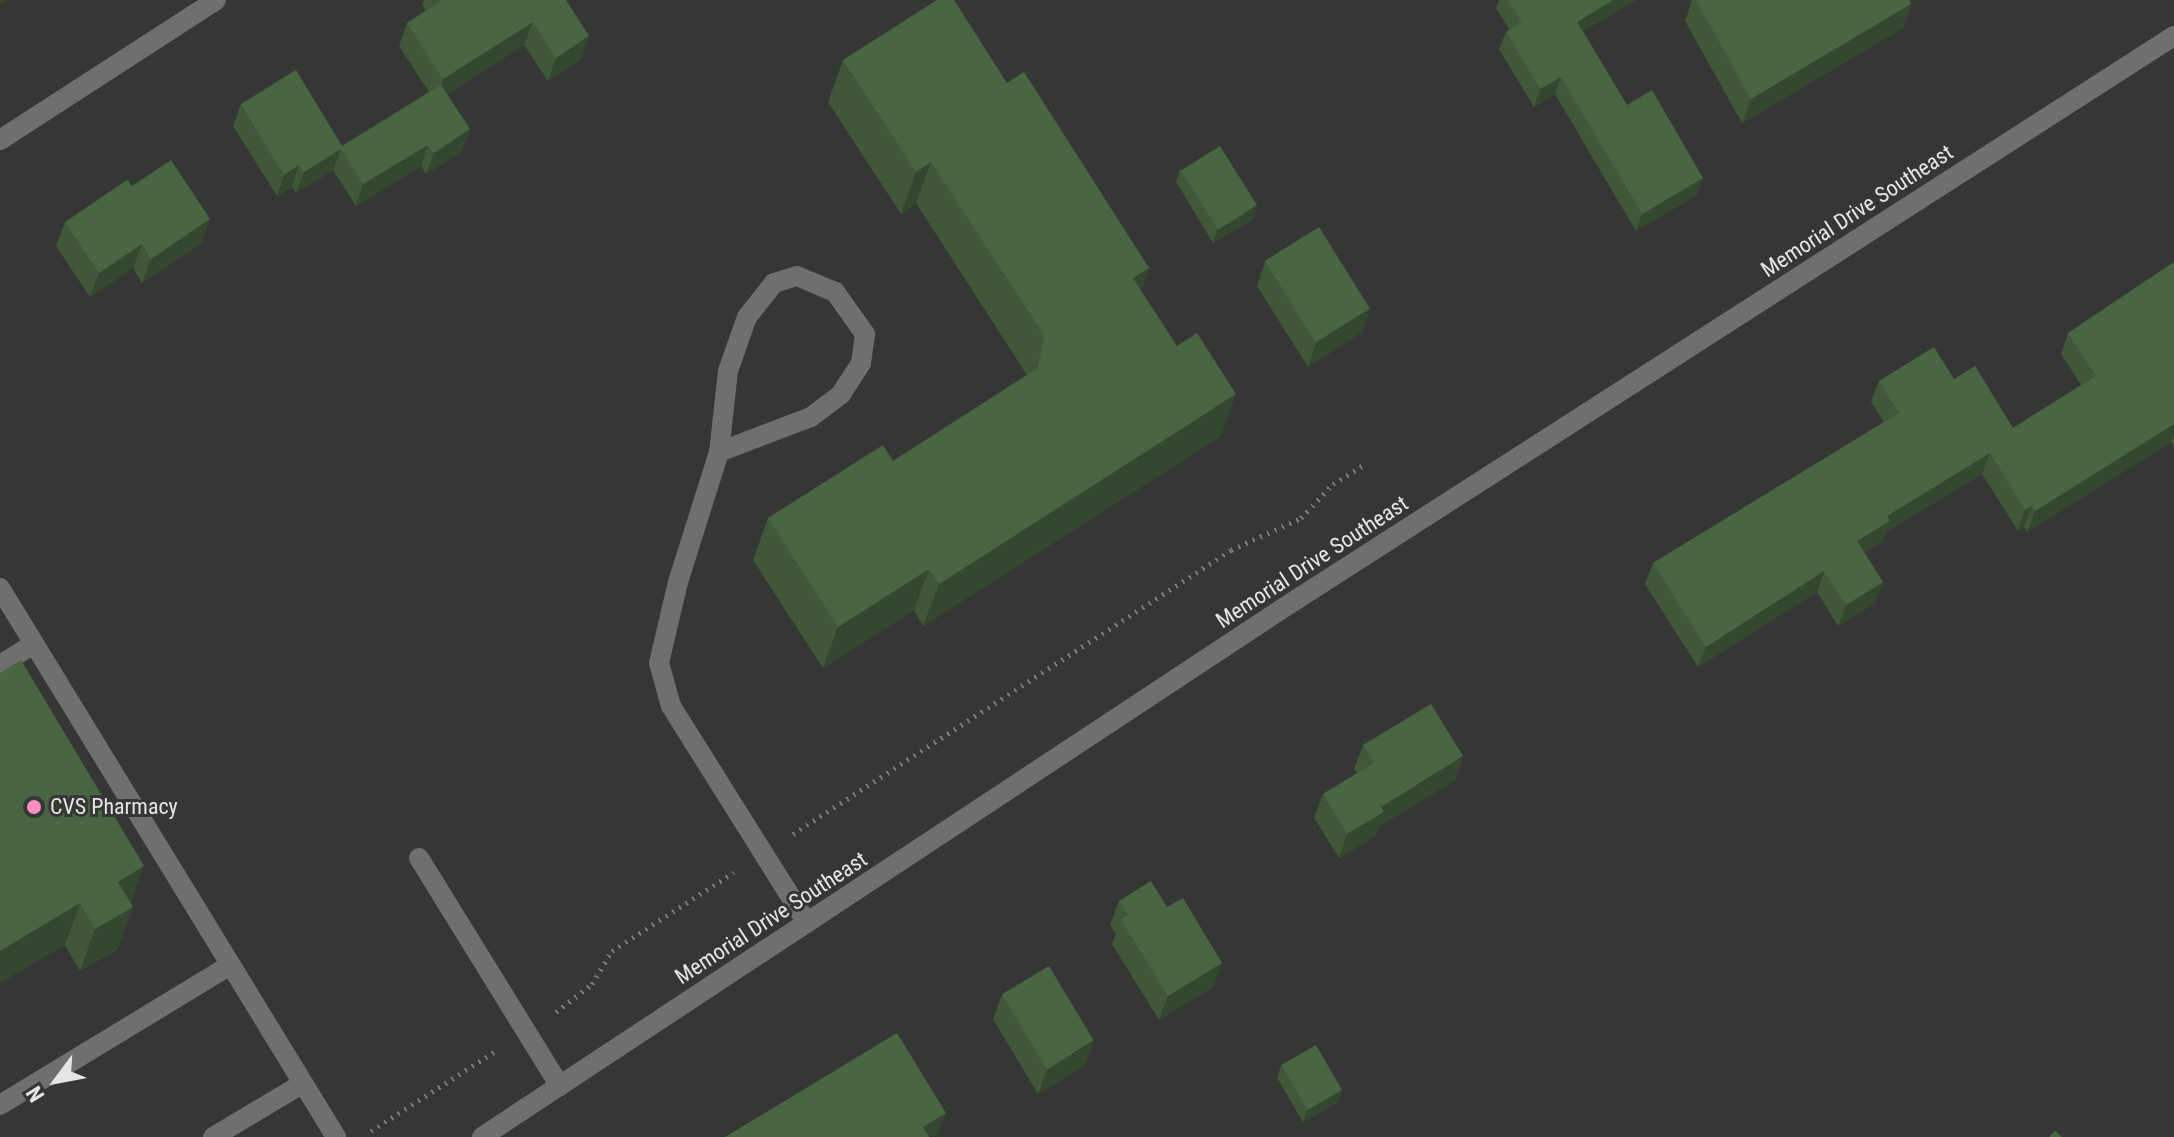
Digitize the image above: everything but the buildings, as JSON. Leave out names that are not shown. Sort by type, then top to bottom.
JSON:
[{"type":"street","points":[[0,140],[216,0]]},
{"type":"street","name":"Memorial Drive Southeast","points":[[482,1137],[1291,603],[2174,36]]},
{"type":"street","points":[[719,452],[811,417],[841,394],[861,363],[865,334],[835,292],[797,276],[774,283],[747,317],[728,371],[719,452],[678,582],[659,663],[671,706],[807,923]]},
{"type":"street","points":[[0,588],[336,1137]]},
{"type":"street","points":[[0,665],[34,644]]},
{"type":"street","points":[[419,858],[560,1086]]},
{"type":"street","points":[[0,1105],[230,965]]},
{"type":"street","points":[[213,1137],[302,1084]]},
{"type":"path","points":[[360,1137],[578,997],[604,969],[612,951],[1231,550],[1301,518],[1333,484],[1364,465]]},
{"type":"place","name":"CVS Pharmacy","points":[[34,807]]}]
